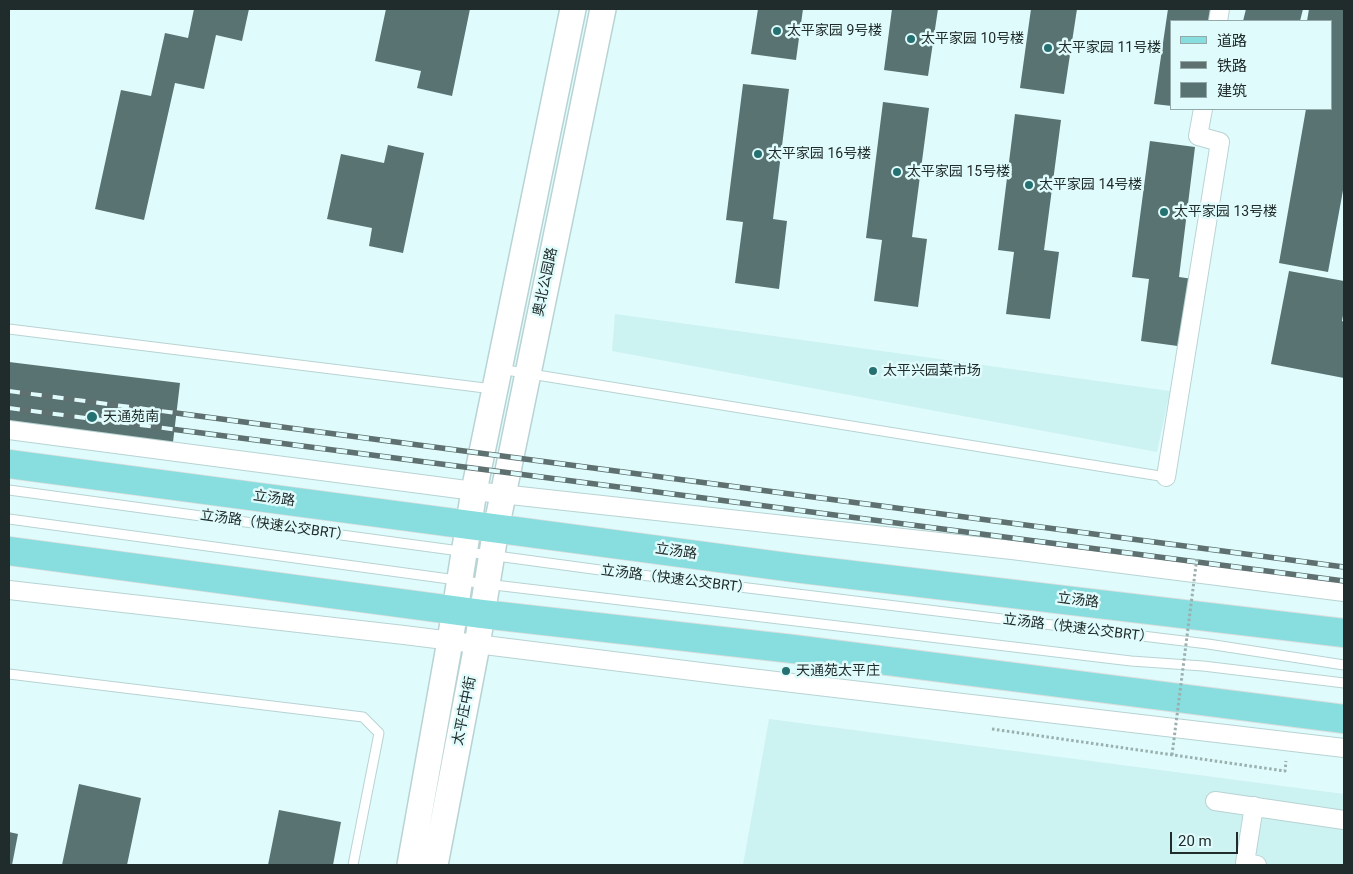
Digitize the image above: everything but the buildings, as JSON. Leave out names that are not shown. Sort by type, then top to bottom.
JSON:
[{"type":"main road","name":"奥北公园路","points":[[460,581],[474,491],[572,9]]},
{"type":"main road","name":"奥北公园路","points":[[491,556],[603,9]]},
{"type":"main road","name":"立汤路","points":[[9,464],[802,569],[1344,633]]},
{"type":"main road","points":[[9,551],[482,614],[793,649],[1344,719]]},
{"type":"main road","name":"太平庄中街","points":[[435,865],[477,645],[491,556]]},
{"type":"main road","name":"太平庄中街","points":[[410,865],[460,581]]},
{"type":"street","points":[[1166,477],[1220,142],[1198,136],[1203,110]]},
{"type":"street","points":[[9,430],[474,491],[1012,550],[1344,592]]},
{"type":"street","points":[[9,590],[1344,748]]},
{"type":"street","points":[[1215,801],[1344,820]]},
{"type":"street","points":[[1249,865],[1254,806]]},
{"type":"lane","points":[[9,329],[496,379],[527,374],[1166,477]]},
{"type":"lane","name":"立汤路（快速公交BRT）","points":[[9,490],[668,579],[1208,644],[1344,665]]},
{"type":"lane","name":"立汤路（快速公交BRT）","points":[[9,519],[460,581],[1121,660],[1203,666],[1344,683]]},
{"type":"lane","points":[[9,674],[363,716],[379,733],[353,865]]},
{"type":"path","points":[[1172,755],[1197,557]]},
{"type":"path","points":[[991,729],[1285,771]]},
{"type":"shaded area","name":"太平兴园菜市场","points":[[615,314],[1170,391],[1157,452],[612,351]]},
{"type":"shaded area","points":[[769,719],[1344,794],[1344,865],[743,865]]},
{"type":"railway","points":[[9,391],[1344,567]]},
{"type":"railway","points":[[9,408],[1344,581]]},
{"type":"place","name":"太平家园 9号楼","points":[[777,31]]},
{"type":"place","name":"太平家园 10号楼","points":[[911,39]]},
{"type":"place","name":"太平家园 11号楼","points":[[1048,48]]},
{"type":"place","name":"太平家园 16号楼","points":[[758,154]]},
{"type":"place","name":"太平家园 15号楼","points":[[897,172]]},
{"type":"place","name":"太平家园 14号楼","points":[[1029,185]]},
{"type":"place","name":"太平家园 13号楼","points":[[1164,212]]},
{"type":"place","name":"太平兴园菜市场","points":[[873,371]]},
{"type":"place","name":"天通苑南","points":[[92,417]]},
{"type":"place","name":"天通苑太平庄","points":[[786,671]]}]
